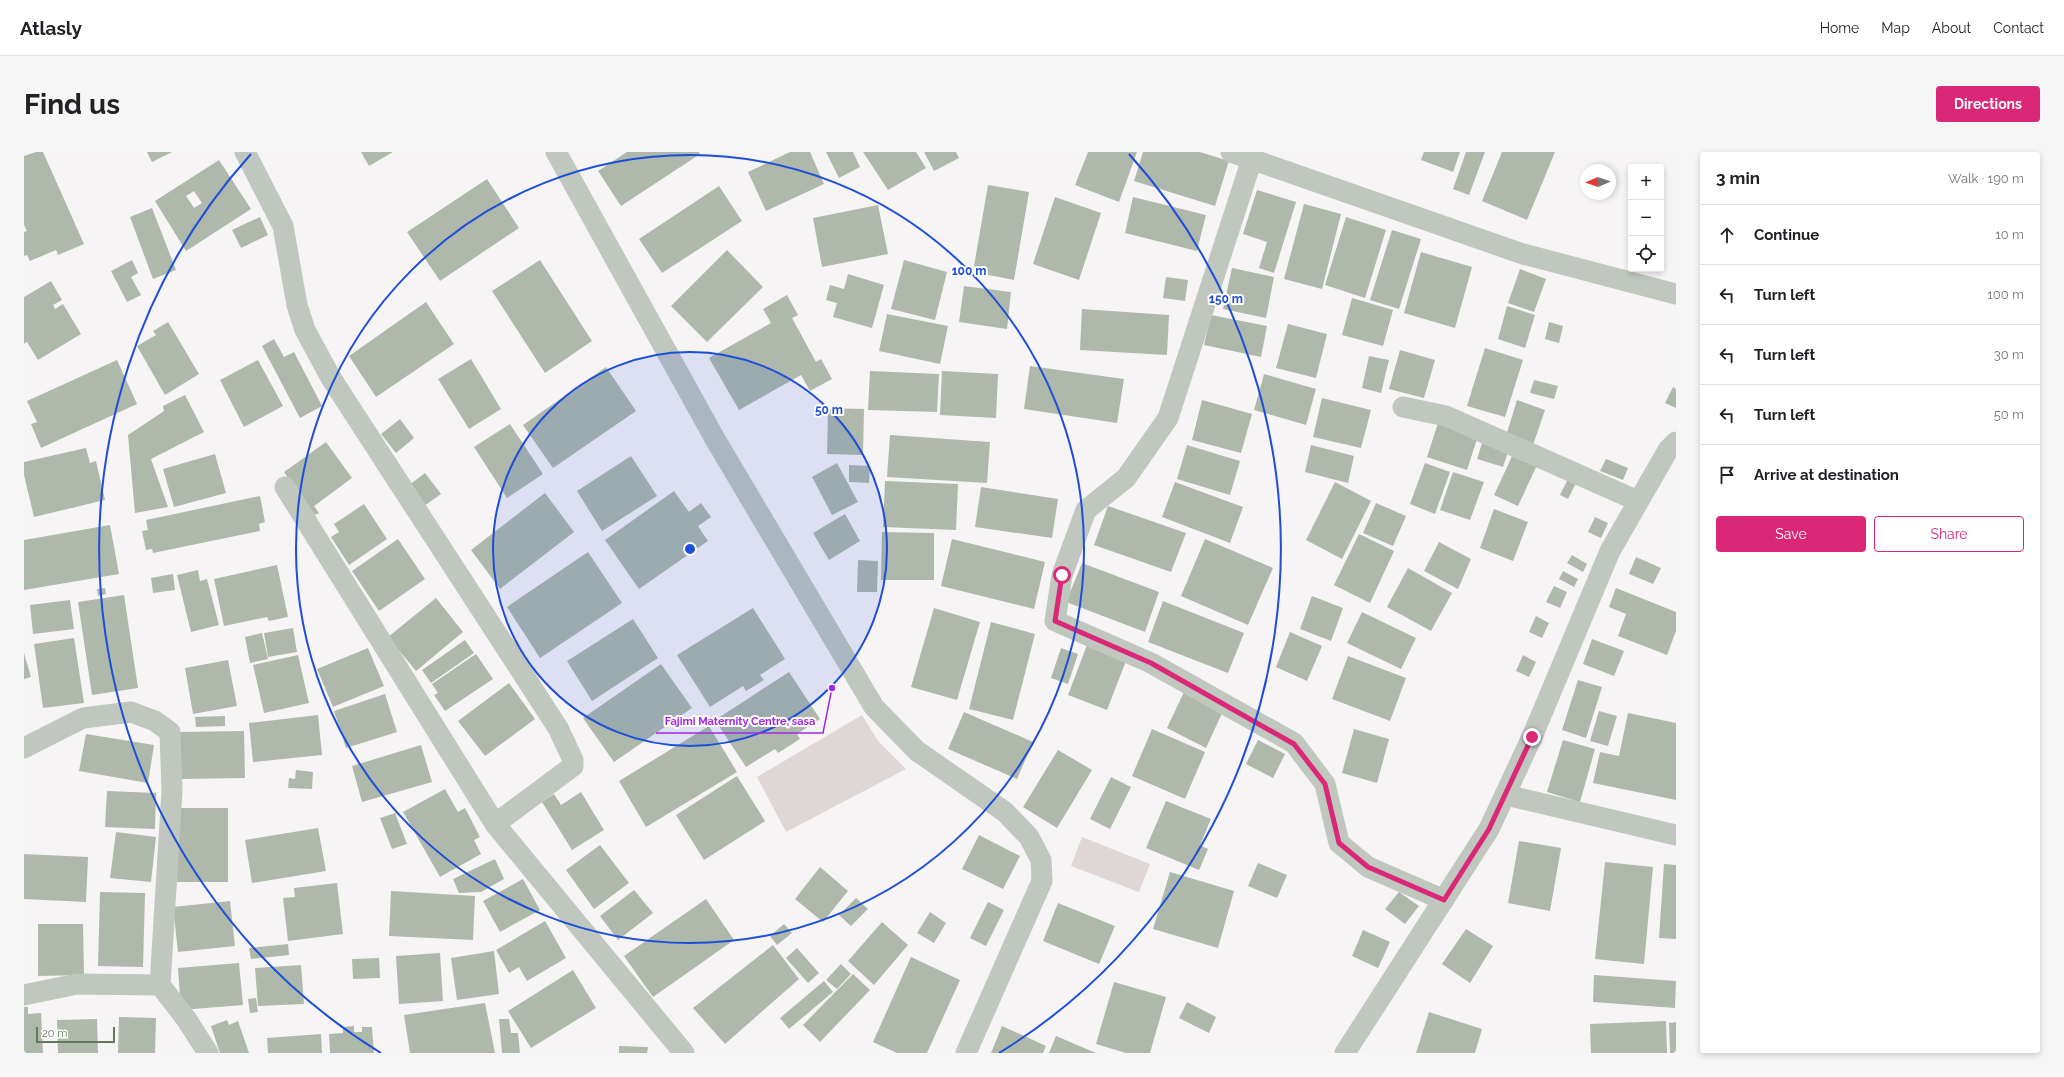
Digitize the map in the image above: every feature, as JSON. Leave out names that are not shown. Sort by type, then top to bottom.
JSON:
[{"type":"street","points":[[245,152],[283,226],[297,305],[305,330],[331,378],[558,728],[573,760],[573,766],[495,824]]},
{"type":"street","points":[[556,152],[715,439],[874,707],[917,751],[1005,812],[1029,837],[1041,860],[1042,881],[966,1053]]},
{"type":"street","points":[[1231,152],[1523,254],[1676,294]]},
{"type":"street","points":[[1252,159],[1168,418],[1126,478],[1086,510],[1062,575],[1055,621],[1151,663],[1294,744],[1325,784],[1339,843],[1368,867],[1444,900]]},
{"type":"street","points":[[1403,407],[1446,416],[1638,501]]},
{"type":"street","points":[[1345,1053],[1489,829],[1506,795],[1610,551],[1668,450],[1676,442]]},
{"type":"street","points":[[285,487],[495,824],[684,1053]]},
{"type":"street","points":[[24,748],[83,718],[130,712],[155,721],[170,732],[172,791],[160,985],[187,1020],[208,1053]]},
{"type":"street","points":[[1506,795],[1676,835]]},
{"type":"street","points":[[24,995],[77,984],[160,985]]},
{"type":"shaded area","points":[[862,715],[878,741],[906,769],[786,832],[757,777]]},
{"type":"shaded area","points":[[1082,837],[1150,864],[1139,892],[1071,866]]},
{"type":"building","points":[[36,152],[43,152],[84,244],[58,255],[56,250],[30,261],[27,255],[24,256],[24,232],[27,231],[24,225],[24,156]]},
{"type":"building","points":[[147,152],[172,152],[152,162]]},
{"type":"building","points":[[361,152],[393,152],[369,166]]},
{"type":"building","points":[[627,152],[699,152],[700,154],[621,206],[598,171]]},
{"type":"building","points":[[790,152],[810,152],[824,184],[766,211],[748,172]]},
{"type":"building","points":[[826,152],[853,152],[860,167],[839,178]]},
{"type":"building","points":[[863,152],[916,152],[926,168],[888,190]]},
{"type":"building","points":[[924,152],[956,152],[959,158],[934,171]]},
{"type":"building","points":[[1088,152],[1137,152],[1119,202],[1075,185]]},
{"type":"building","points":[[1143,152],[1200,152],[1229,161],[1215,206],[1134,181]]},
{"type":"building","points":[[1424,152],[1460,152],[1453,172],[1421,160]]},
{"type":"building","points":[[1466,152],[1485,152],[1469,195],[1453,189]]},
{"type":"building","points":[[1502,152],[1555,152],[1527,220],[1482,201]]},
{"type":"building","points":[[219,160],[251,209],[186,251],[155,201]],"holes":[[[194,191],[202,203],[194,208],[186,196]]]},
{"type":"building","points":[[487,179],[519,228],[440,281],[407,232]]},
{"type":"building","points":[[988,185],[1029,192],[1014,280],[973,272]]},
{"type":"building","points":[[719,186],[742,221],[662,273],[639,239]]},
{"type":"building","points":[[1257,190],[1296,202],[1274,273],[1259,268],[1267,242],[1243,234]]},
{"type":"building","points":[[1055,197],[1101,213],[1079,280],[1033,264]]},
{"type":"building","points":[[1133,197],[1206,215],[1197,251],[1125,233]]},
{"type":"building","points":[[1304,204],[1341,214],[1322,289],[1284,279]]},
{"type":"building","points":[[878,205],[888,254],[822,267],[813,218]]},
{"type":"building","points":[[152,208],[176,270],[153,279],[130,217]]},
{"type":"building","points":[[260,217],[268,235],[241,248],[232,230]]},
{"type":"building","points":[[1346,217],[1386,230],[1365,298],[1325,285]]},
{"type":"building","points":[[1392,230],[1421,239],[1399,309],[1370,300]]},
{"type":"building","points":[[727,250],[763,287],[707,342],[671,306]]},
{"type":"building","points":[[1421,252],[1472,267],[1455,328],[1404,313]]},
{"type":"building","points":[[132,260],[138,273],[131,277],[141,295],[127,302],[111,271]]},
{"type":"building","points":[[540,260],[592,341],[545,373],[492,291]]},
{"type":"building","points":[[904,260],[947,272],[935,320],[891,309]]},
{"type":"building","points":[[1232,268],[1274,277],[1266,318],[1223,309]]},
{"type":"building","points":[[1520,269],[1546,279],[1534,312],[1508,303]]},
{"type":"building","points":[[848,274],[884,285],[872,328],[833,317],[837,303],[826,300],[830,285],[844,289]]},
{"type":"building","points":[[1166,277],[1188,280],[1185,301],[1163,298]]},
{"type":"building","points":[[51,281],[62,300],[53,305],[55,309],[63,304],[81,334],[38,360],[27,342],[24,344],[24,297]]},
{"type":"building","points":[[964,286],[1011,292],[1007,329],[959,322]]},
{"type":"building","points":[[787,295],[798,315],[792,318],[816,362],[821,359],[832,379],[810,391],[801,375],[739,410],[709,358],[771,323],[763,309]]},
{"type":"building","points":[[1352,298],[1393,310],[1383,346],[1342,335]]},
{"type":"building","points":[[426,302],[454,344],[376,397],[349,356]]},
{"type":"building","points":[[1507,306],[1535,315],[1525,348],[1498,339]]},
{"type":"building","points":[[1082,309],[1169,315],[1167,355],[1080,350]]},
{"type":"building","points":[[887,314],[948,326],[940,364],[879,351]]},
{"type":"building","points":[[1211,315],[1267,326],[1261,357],[1204,345]]},
{"type":"building","points":[[168,322],[199,374],[165,395],[137,346],[156,335],[153,331]]},
{"type":"building","points":[[1549,322],[1563,326],[1559,343],[1545,339]]},
{"type":"building","points":[[1288,324],[1327,334],[1316,378],[1276,368]]},
{"type":"building","points":[[274,339],[284,357],[294,352],[322,406],[300,418],[262,346]]},
{"type":"building","points":[[1485,348],[1523,360],[1505,417],[1467,406]]},
{"type":"building","points":[[1400,350],[1435,360],[1424,398],[1389,389]]},
{"type":"building","points":[[1369,356],[1389,360],[1381,393],[1362,388]]},
{"type":"building","points":[[471,359],[501,409],[469,429],[438,379]]},
{"type":"building","points":[[117,360],[137,404],[41,448],[31,424],[37,422],[27,401]]},
{"type":"building","points":[[258,360],[283,406],[244,427],[220,380]]},
{"type":"building","points":[[1030,366],[1124,379],[1117,423],[1024,409]]},
{"type":"building","points":[[606,367],[636,411],[553,468],[523,425]]},
{"type":"building","points":[[870,371],[939,374],[937,412],[868,410]]},
{"type":"building","points":[[942,371],[998,374],[996,418],[940,415]]},
{"type":"building","points":[[1264,374],[1316,389],[1306,425],[1254,410]]},
{"type":"building","points":[[1534,380],[1558,386],[1554,399],[1530,393]]},
{"type":"building","points":[[1673,387],[1676,389],[1676,408],[1665,403]]},
{"type":"building","points":[[185,395],[204,432],[151,459],[168,507],[135,513],[128,435],[164,411],[163,406]]},
{"type":"building","points":[[1322,398],[1371,410],[1361,448],[1313,437]]},
{"type":"building","points":[[1202,400],[1252,414],[1241,453],[1192,440]]},
{"type":"building","points":[[1517,400],[1545,410],[1533,445],[1506,436]]},
{"type":"building","points":[[828,408],[864,409],[863,455],[827,454]]},
{"type":"building","points":[[400,419],[414,438],[396,453],[381,434]]},
{"type":"building","points":[[1438,423],[1478,436],[1467,470],[1427,457]]},
{"type":"building","points":[[510,424],[543,474],[507,498],[474,447]]},
{"type":"building","points":[[890,435],[990,442],[987,483],[887,477]]},
{"type":"building","points":[[1484,437],[1510,446],[1503,467],[1477,459]]},
{"type":"building","points":[[326,442],[352,478],[314,506],[319,513],[315,515],[284,472]]},
{"type":"building","points":[[1187,445],[1240,461],[1230,495],[1177,479]]},
{"type":"building","points":[[1311,445],[1354,456],[1348,483],[1305,472]]},
{"type":"building","points":[[86,448],[90,463],[96,461],[105,500],[34,517],[24,475],[24,462]]},
{"type":"building","points":[[1514,452],[1538,463],[1518,506],[1494,495]]},
{"type":"building","points":[[215,454],[226,493],[174,507],[163,469]]},
{"type":"building","points":[[631,456],[657,496],[602,531],[577,491]]},
{"type":"building","points":[[1606,459],[1628,468],[1623,480],[1600,471]]},
{"type":"building","points":[[837,463],[858,502],[832,515],[812,477]]},
{"type":"building","points":[[1425,463],[1450,472],[1435,514],[1410,504]]},
{"type":"building","points":[[849,465],[870,466],[869,483],[849,482]]},
{"type":"building","points":[[1453,472],[1484,482],[1470,520],[1440,510]]},
{"type":"building","points":[[425,473],[441,494],[424,506],[408,486]]},
{"type":"building","points":[[1568,479],[1576,483],[1568,499],[1560,495]]},
{"type":"building","points":[[885,481],[958,484],[956,530],[883,527]]},
{"type":"building","points":[[1175,482],[1243,507],[1230,543],[1162,517]]},
{"type":"building","points":[[1335,482],[1371,501],[1342,559],[1306,540]]},
{"type":"building","points":[[981,487],[1058,499],[1052,538],[975,527]]},
{"type":"building","points":[[674,491],[689,512],[701,503],[711,517],[698,526],[708,541],[639,589],[605,540]]},
{"type":"building","points":[[545,493],[574,532],[500,589],[471,550]]},
{"type":"building","points":[[260,496],[265,522],[259,524],[260,531],[153,553],[152,549],[146,550],[142,531],[148,530],[146,520]]},
{"type":"building","points":[[1376,503],[1406,516],[1393,546],[1363,533]]},
{"type":"building","points":[[364,504],[387,539],[349,565],[331,537],[339,532],[334,524]]},
{"type":"building","points":[[1108,506],[1186,533],[1171,572],[1094,545]]},
{"type":"building","points":[[1494,509],[1528,522],[1513,561],[1480,548]]},
{"type":"building","points":[[845,514],[860,541],[829,560],[813,533]]},
{"type":"building","points":[[1595,517],[1608,523],[1601,538],[1588,532]]},
{"type":"building","points":[[110,525],[119,574],[24,590],[24,540]]},
{"type":"building","points":[[882,532],[934,533],[934,580],[881,580]]},
{"type":"building","points":[[1359,534],[1394,551],[1370,603],[1334,585]]},
{"type":"building","points":[[398,539],[425,579],[379,611],[352,571]]},
{"type":"building","points":[[952,539],[1045,562],[1034,609],[941,586]]},
{"type":"building","points":[[1205,539],[1273,568],[1248,625],[1181,596]]},
{"type":"building","points":[[1439,542],[1471,559],[1458,589],[1424,571]]},
{"type":"building","points":[[588,552],[622,603],[540,658],[507,607]]},
{"type":"building","points":[[1572,555],[1587,564],[1583,572],[1567,563]]},
{"type":"building","points":[[1636,557],[1661,568],[1653,584],[1629,574]]},
{"type":"building","points":[[858,560],[878,561],[877,592],[857,592]]},
{"type":"building","points":[[1082,563],[1159,592],[1145,632],[1066,602]]},
{"type":"building","points":[[277,565],[288,617],[269,621],[267,617],[224,626],[214,579]]},
{"type":"building","points":[[1408,568],[1452,593],[1431,631],[1387,607]]},
{"type":"building","points":[[198,570],[200,581],[207,579],[219,625],[191,632],[177,575]]},
{"type":"building","points":[[1563,571],[1578,579],[1574,587],[1559,579]]},
{"type":"building","points":[[173,574],[175,590],[153,593],[151,578]]},
{"type":"building","points":[[1554,586],[1567,592],[1560,608],[1546,602]]},
{"type":"building","points":[[105,588],[106,594],[98,596],[97,589]]},
{"type":"building","points":[[1616,588],[1676,612],[1676,631],[1667,655],[1618,636],[1626,614],[1609,607]]},
{"type":"building","points":[[124,595],[138,688],[92,695],[78,602]]},
{"type":"building","points":[[1312,596],[1343,608],[1331,641],[1300,629]]},
{"type":"building","points":[[436,598],[463,632],[416,671],[388,637]]},
{"type":"building","points":[[70,600],[74,629],[33,634],[30,605]]},
{"type":"building","points":[[1163,601],[1244,633],[1228,673],[1148,642]]},
{"type":"building","points":[[753,608],[785,659],[760,675],[764,680],[746,691],[743,686],[710,707],[677,655]]},
{"type":"building","points":[[934,608],[980,622],[957,700],[911,687]]},
{"type":"building","points":[[1362,612],[1416,638],[1401,669],[1347,643]]},
{"type":"building","points":[[1536,616],[1549,623],[1542,638],[1529,632]]},
{"type":"building","points":[[633,619],[658,658],[592,701],[567,661]]},
{"type":"building","points":[[991,622],[1035,634],[1013,720],[969,709]]},
{"type":"building","points":[[293,628],[297,652],[268,657],[264,633]]},
{"type":"building","points":[[1290,632],[1322,646],[1307,681],[1276,667]]},
{"type":"building","points":[[262,633],[268,659],[250,663],[245,637]]},
{"type":"building","points":[[74,638],[84,703],[43,708],[34,644]]},
{"type":"building","points":[[1592,639],[1624,651],[1614,676],[1583,664]]},
{"type":"building","points":[[465,640],[474,653],[431,683],[422,670]]},
{"type":"building","points":[[1087,645],[1126,661],[1107,710],[1068,695]]},
{"type":"building","points":[[368,648],[384,686],[333,707],[317,669]]},
{"type":"building","points":[[1061,648],[1078,654],[1068,684],[1051,678]]},
{"type":"building","points":[[24,653],[31,677],[24,679]]},
{"type":"building","points":[[476,654],[493,679],[445,711],[434,695],[438,693],[432,684]]},
{"type":"building","points":[[298,655],[309,703],[264,713],[253,665]]},
{"type":"building","points":[[1523,655],[1536,662],[1529,677],[1516,671]]},
{"type":"building","points":[[1348,656],[1406,678],[1390,721],[1332,699]]},
{"type":"building","points":[[228,660],[237,706],[193,714],[185,668]]},
{"type":"building","points":[[661,664],[692,708],[614,762],[583,718]]},
{"type":"building","points":[[789,672],[820,719],[797,734],[800,739],[778,753],[775,749],[746,767],[715,720]]},
{"type":"building","points":[[1578,680],[1602,687],[1586,738],[1562,730]]},
{"type":"building","points":[[509,683],[535,719],[485,756],[458,721]]},
{"type":"building","points":[[1185,690],[1224,709],[1206,748],[1167,728]]},
{"type":"building","points":[[385,694],[397,732],[346,748],[334,711]]},
{"type":"building","points":[[1599,711],[1617,716],[1608,746],[1590,741]]},
{"type":"building","points":[[964,712],[1033,742],[1017,779],[948,749]]},
{"type":"building","points":[[1628,713],[1676,723],[1676,800],[1593,783],[1600,752],[1619,756]]},
{"type":"building","points":[[318,715],[322,755],[253,762],[249,723]]},
{"type":"building","points":[[225,716],[225,726],[196,727],[195,717]]},
{"type":"building","points":[[709,726],[737,772],[646,827],[619,781]]},
{"type":"building","points":[[1152,729],[1205,752],[1185,799],[1132,776]]},
{"type":"building","points":[[1354,729],[1389,739],[1377,783],[1342,773]]},
{"type":"building","points":[[244,731],[245,778],[179,779],[178,732]]},
{"type":"building","points":[[86,734],[154,745],[148,783],[79,771]]},
{"type":"building","points":[[1258,740],[1285,754],[1273,778],[1246,764]]},
{"type":"building","points":[[1563,740],[1595,749],[1580,802],[1547,792]]},
{"type":"building","points":[[421,745],[432,782],[362,802],[352,766]]},
{"type":"building","points":[[1058,750],[1092,770],[1057,828],[1023,807]]},
{"type":"building","points":[[296,770],[313,772],[312,789],[288,788],[289,778],[295,779]]},
{"type":"building","points":[[737,776],[765,821],[704,860],[676,815]]},
{"type":"building","points":[[1111,777],[1131,787],[1110,829],[1090,819]]},
{"type":"building","points":[[445,789],[458,812],[465,808],[480,837],[474,840],[481,854],[440,877],[403,812]]},
{"type":"building","points":[[107,791],[156,793],[155,829],[105,827]]},
{"type":"building","points":[[581,792],[604,830],[572,850],[542,802],[554,794],[561,805]]},
{"type":"building","points":[[1166,801],[1211,819],[1200,845],[1208,849],[1199,870],[1146,848]]},
{"type":"building","points":[[176,808],[228,808],[228,882],[177,882]]},
{"type":"building","points":[[395,813],[407,844],[392,849],[380,818]]},
{"type":"building","points":[[318,828],[326,871],[252,883],[245,840]]},
{"type":"building","points":[[116,832],[156,837],[151,882],[110,878]]},
{"type":"building","points":[[979,835],[1020,856],[1003,889],[962,869]]},
{"type":"building","points":[[1519,841],[1561,848],[1550,911],[1508,903]]},
{"type":"building","points":[[600,845],[629,883],[594,909],[566,870]]},
{"type":"building","points":[[24,854],[88,857],[86,902],[24,899]]},
{"type":"building","points":[[495,859],[504,879],[481,892],[459,893],[453,879]]},
{"type":"building","points":[[1605,862],[1653,867],[1644,964],[1595,959]]},
{"type":"building","points":[[1258,863],[1287,875],[1277,898],[1248,886]]},
{"type":"building","points":[[1664,864],[1676,865],[1676,939],[1659,938]]},
{"type":"building","points":[[820,867],[848,891],[823,922],[795,899]]},
{"type":"building","points":[[1170,872],[1234,891],[1218,948],[1153,929]]},
{"type":"building","points":[[523,879],[540,910],[500,932],[483,901]]},
{"type":"building","points":[[337,883],[343,934],[288,941],[283,898],[295,897],[294,888]]},
{"type":"building","points":[[634,890],[653,913],[618,940],[600,916]]},
{"type":"building","points":[[391,891],[475,896],[473,940],[389,936]]},
{"type":"building","points":[[100,892],[145,893],[143,967],[98,966]]},
{"type":"building","points":[[1399,892],[1419,906],[1405,924],[1385,909]]},
{"type":"building","points":[[856,898],[868,909],[851,926],[839,915]]},
{"type":"building","points":[[706,899],[734,940],[653,997],[624,956]]},
{"type":"building","points":[[230,901],[235,946],[178,952],[173,907]]},
{"type":"building","points":[[988,902],[1004,910],[986,946],[970,938]]},
{"type":"building","points":[[1058,903],[1115,926],[1099,964],[1043,941]]},
{"type":"building","points":[[930,912],[946,923],[934,943],[917,933]]},
{"type":"building","points":[[545,921],[566,958],[527,981],[519,967],[509,973],[496,950]]},
{"type":"building","points":[[882,922],[908,945],[874,985],[848,961]]},
{"type":"building","points":[[38,924],[83,924],[84,975],[38,976]]},
{"type":"building","points":[[784,924],[792,933],[777,945],[770,936]]},
{"type":"building","points":[[1466,929],[1493,946],[1470,983],[1442,964]]},
{"type":"building","points":[[1363,930],[1390,942],[1378,968],[1352,956]]},
{"type":"building","points":[[288,944],[289,955],[251,959],[249,948]]},
{"type":"building","points":[[773,945],[799,979],[725,1044],[693,1008]]},
{"type":"building","points":[[797,948],[819,973],[808,983],[786,958]]},
{"type":"building","points":[[494,951],[499,994],[457,1000],[451,958]]},
{"type":"building","points":[[440,953],[443,1001],[399,1004],[396,956]]},
{"type":"building","points":[[911,957],[960,980],[927,1053],[897,1053],[873,1042]]},
{"type":"building","points":[[379,958],[380,978],[353,979],[352,959]]},
{"type":"building","points":[[239,963],[243,1005],[181,1010],[178,968]]},
{"type":"building","points":[[841,964],[851,974],[837,989],[826,980]]},
{"type":"building","points":[[301,965],[304,1004],[258,1006],[255,968]]},
{"type":"building","points":[[573,970],[596,1008],[531,1048],[508,1011]]},
{"type":"building","points":[[853,974],[870,990],[820,1042],[803,1025]]},
{"type":"building","points":[[1594,975],[1676,981],[1675,1008],[1593,1002]]},
{"type":"building","points":[[824,981],[833,992],[789,1029],[780,1018]]},
{"type":"building","points":[[1114,982],[1166,997],[1150,1053],[1126,1053],[1096,1044]]},
{"type":"building","points":[[256,998],[258,1012],[250,1013],[248,999]]},
{"type":"building","points":[[1187,1002],[1216,1017],[1209,1033],[1179,1018]]},
{"type":"building","points":[[485,1003],[495,1053],[410,1053],[404,1015]]},
{"type":"building","points":[[24,1007],[28,1007],[28,1014],[41,1013],[43,1053],[24,1053]]},
{"type":"building","points":[[1429,1012],[1482,1029],[1475,1053],[1416,1053]]},
{"type":"building","points":[[119,1017],[156,1018],[155,1053],[118,1053]]},
{"type":"building","points":[[97,1019],[98,1053],[58,1053],[57,1020]]},
{"type":"building","points":[[499,1019],[509,1019],[511,1033],[518,1033],[520,1053],[502,1053]]},
{"type":"building","points":[[227,1020],[229,1025],[238,1021],[249,1053],[220,1053],[211,1026]]},
{"type":"building","points":[[1666,1021],[1667,1053],[1591,1053],[1590,1024]]},
{"type":"building","points":[[1676,1022],[1676,1053],[1670,1053],[1669,1023]]},
{"type":"building","points":[[354,1026],[354,1032],[362,1032],[362,1027],[372,1027],[374,1053],[330,1053],[329,1034],[343,1033],[343,1027]]},
{"type":"building","points":[[1002,1026],[1046,1046],[1043,1053],[991,1053]]},
{"type":"building","points":[[321,1034],[322,1053],[268,1053],[267,1038]]},
{"type":"building","points":[[1056,1036],[1096,1053],[1049,1053]]},
{"type":"building","points":[[619,1046],[648,1047],[647,1053],[619,1053]]},
{"type":"place","name":"Fajimi Maternity Centre, sasa","points":[[832,688]]},
{"type":"route","points":[[1062,575],[1055,621],[1151,663],[1294,744],[1325,784],[1339,843],[1368,867],[1444,900],[1489,829],[1532,737]]}]
